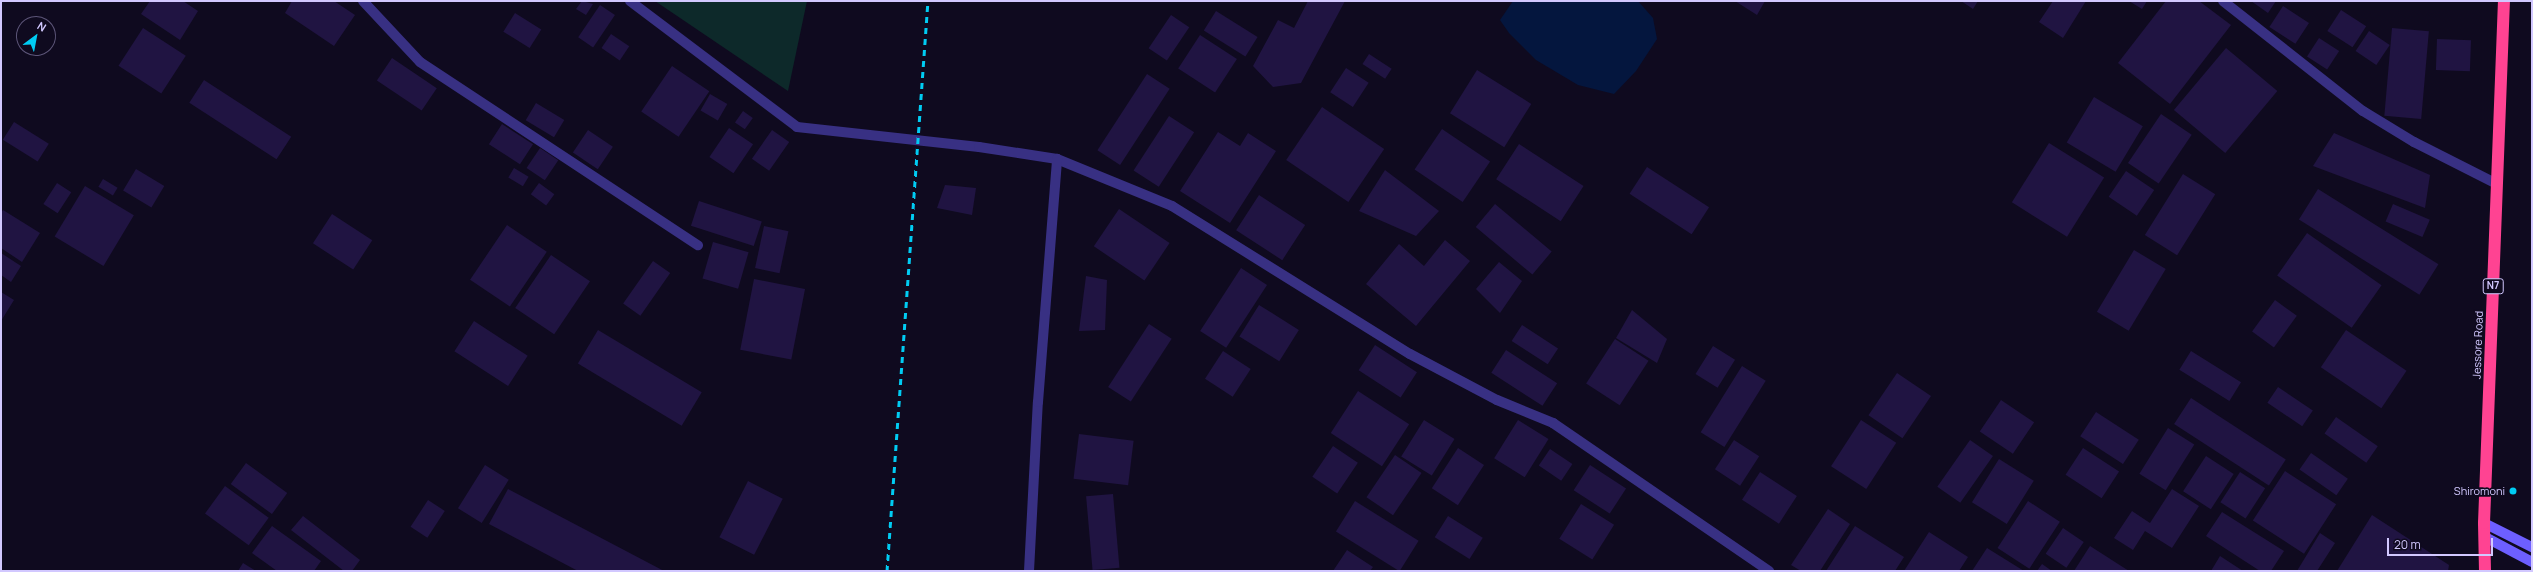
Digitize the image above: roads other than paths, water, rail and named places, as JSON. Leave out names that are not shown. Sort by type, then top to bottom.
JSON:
[{"type":"highway","name":"Jessore Road","points":[[2485,571],[2484,523],[2504,1]]},
{"type":"street","points":[[363,1],[420,62],[698,245]]},
{"type":"street","points":[[630,1],[797,127],[979,147],[1057,159],[1172,206],[1410,354],[1497,400],[1553,423],[1769,571]]},
{"type":"street","points":[[2223,1],[2363,111],[2414,142],[2497,184]]},
{"type":"street","points":[[1029,571],[1038,402],[1057,159]]},
{"type":"street","points":[[2484,523],[2532,547]]},
{"type":"street","points":[[2484,537],[2532,562]]},
{"type":"water","points":[[1513,1],[1638,1],[1653,18],[1657,39],[1636,71],[1614,94],[1578,85],[1536,60],[1509,33],[1500,20]]},
{"type":"railway","points":[[887,571],[928,1]]},
{"type":"place","name":"Shiromoni","points":[[2513,491]]}]
